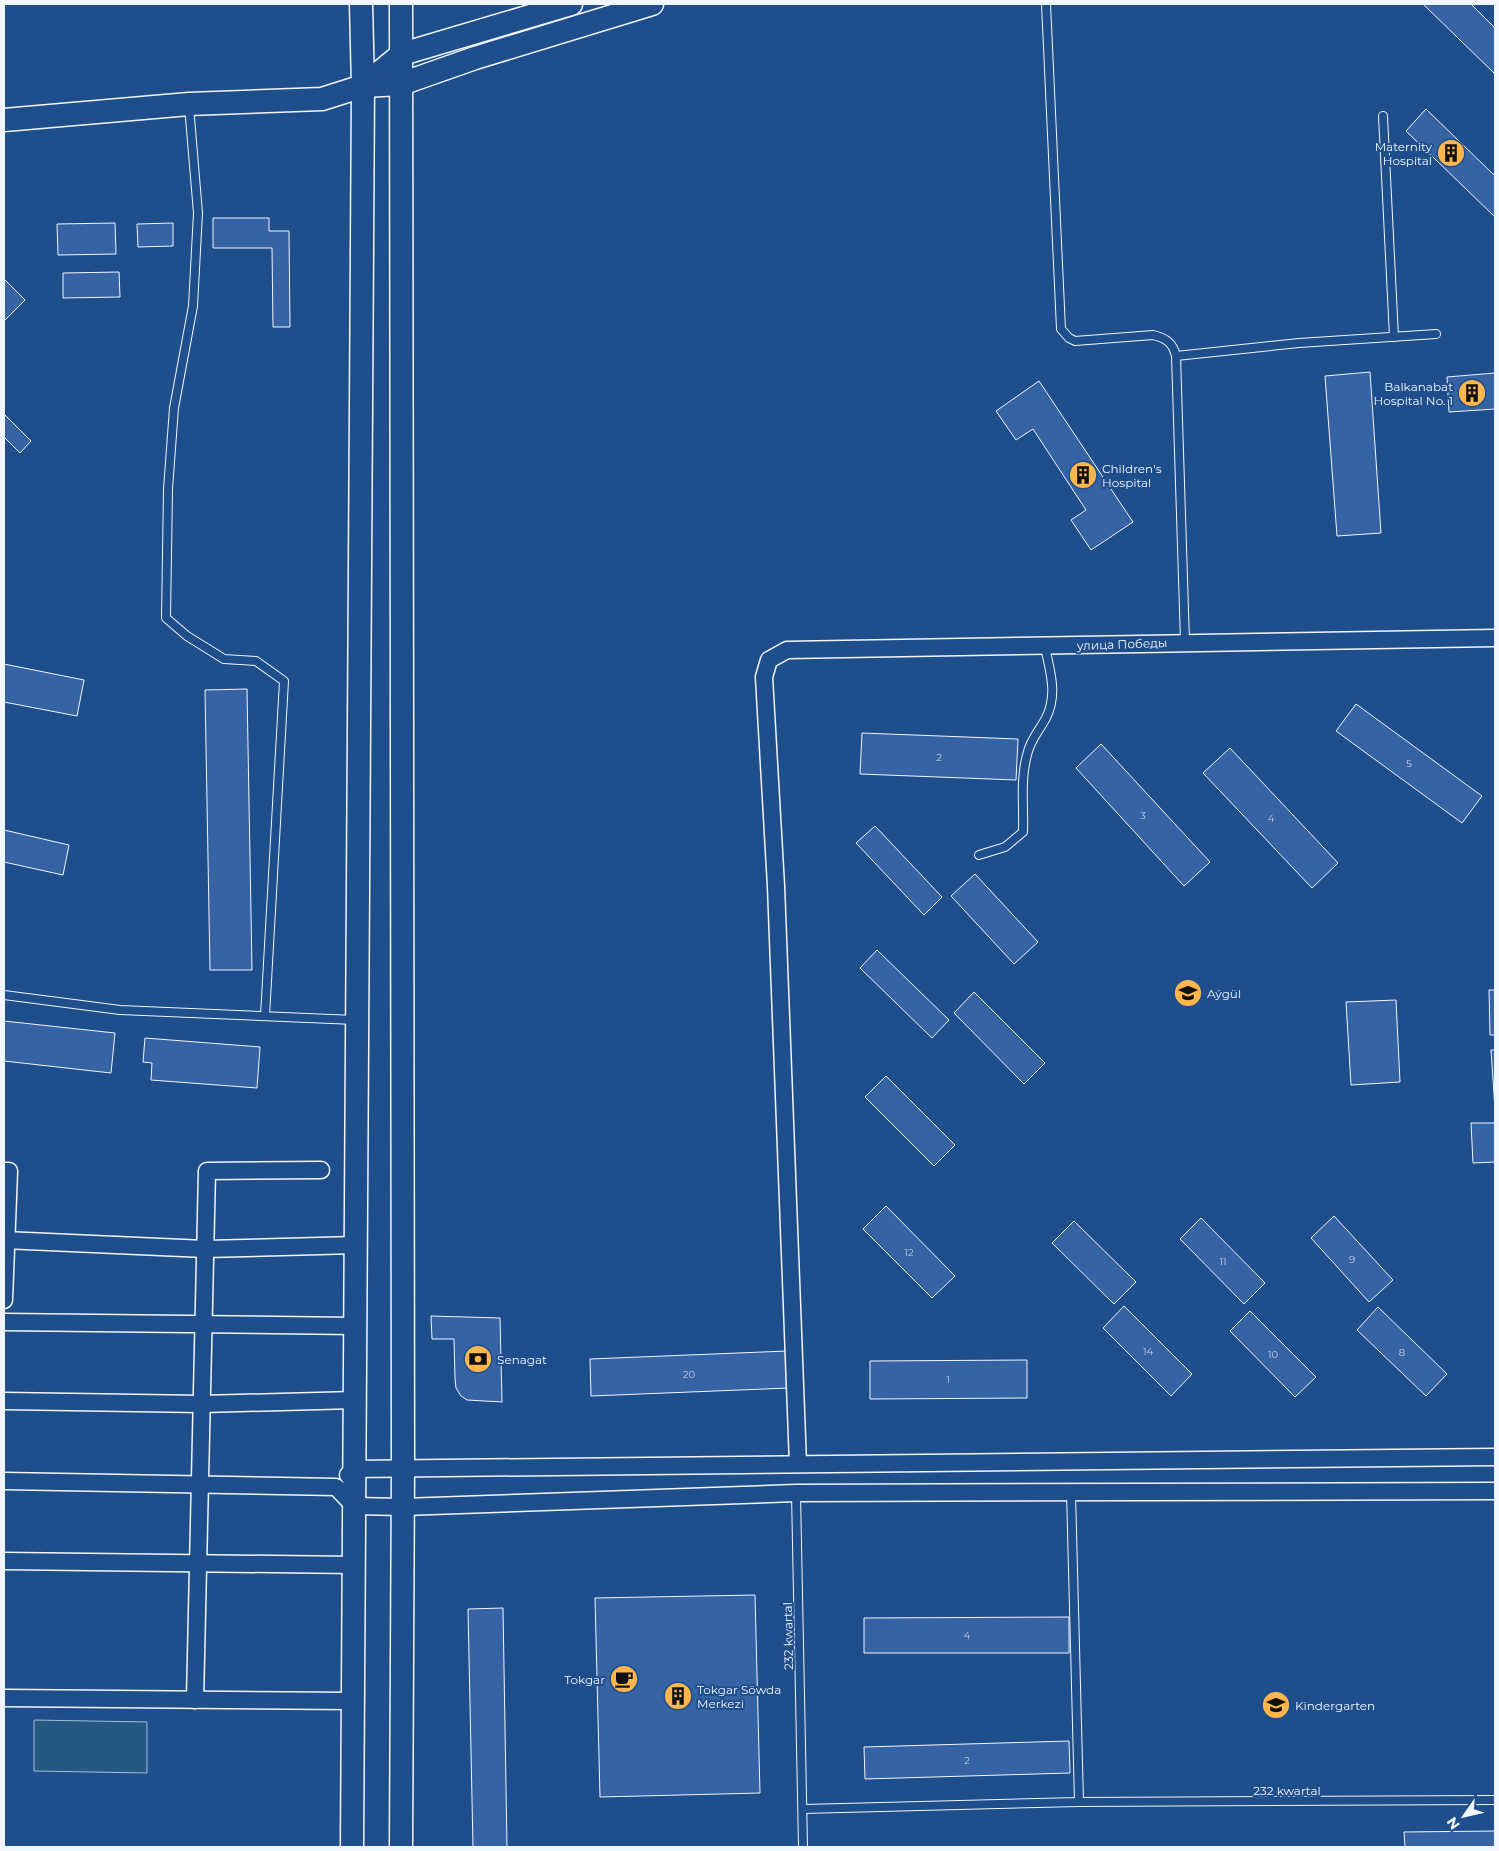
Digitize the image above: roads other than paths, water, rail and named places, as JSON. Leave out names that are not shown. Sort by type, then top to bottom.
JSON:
[{"type":"main road","points":[[352,1847],[363,86],[360,4]]},
{"type":"main road","points":[[401,4],[403,1468],[401,1847]]},
{"type":"main road","points":[[363,86],[402,54],[571,4]]},
{"type":"main road","points":[[4,120],[189,104],[322,99],[363,86],[401,84],[475,58],[652,4]]},
{"type":"street","name":"улица Победы","points":[[798,1464],[776,886],[764,677],[769,660],[787,650],[1495,638]]},
{"type":"street","points":[[195,1700],[207,1171],[321,1170]]},
{"type":"street","points":[[4,1171],[8,1171],[4,1300]]},
{"type":"street","points":[[5,1240],[206,1249],[356,1245]]},
{"type":"street","points":[[4,1322],[355,1326]]},
{"type":"street","points":[[4,1401],[202,1404],[355,1400]]},
{"type":"street","points":[[336,1487],[354,1469],[1495,1457]]},
{"type":"street","points":[[4,1481],[336,1487],[354,1506],[403,1507],[796,1492],[1495,1491]]},
{"type":"street","points":[[4,1561],[354,1565]]},
{"type":"street","points":[[4,1698],[353,1702]]},
{"type":"lane","points":[[1046,4],[1061,329],[1076,341],[1153,335],[1163,338],[1171,343],[1174,348],[1176,356],[1185,642]]},
{"type":"lane","points":[[189,104],[198,213],[193,306],[174,408],[168,489],[166,618],[188,636],[224,659],[256,661],[284,681],[265,1016]]},
{"type":"lane","points":[[1383,116],[1394,337]]},
{"type":"lane","points":[[1176,356],[1299,343],[1436,334]]},
{"type":"lane","points":[[979,855],[1005,847],[1023,832],[1026,756],[1033,736],[1045,720],[1052,704],[1053,687],[1045,647]]},
{"type":"lane","points":[[4,995],[120,1010],[357,1020]]},
{"type":"lane","name":"232 kwartal","points":[[796,1492],[804,1847]]},
{"type":"lane","points":[[1071,1492],[1079,1802]]},
{"type":"lane","name":"232 kwartal","points":[[803,1808],[1079,1802],[1495,1800]]},
{"type":"place","name":"Maternity Hospital","points":[[1451,153]]},
{"type":"place","name":"Balkanabat Hospital No. 1","points":[[1472,393]]},
{"type":"place","name":"Children's Hospital","points":[[1083,475]]},
{"type":"place","name":"Aýgül","points":[[1188,993]]},
{"type":"place","name":"Senagat","points":[[478,1359]]},
{"type":"place","name":"Tokgar","points":[[624,1679]]},
{"type":"place","name":"Tokgar Söwda Merkezi","points":[[678,1696]]},
{"type":"place","name":"Kindergarten","points":[[1276,1705]]}]
